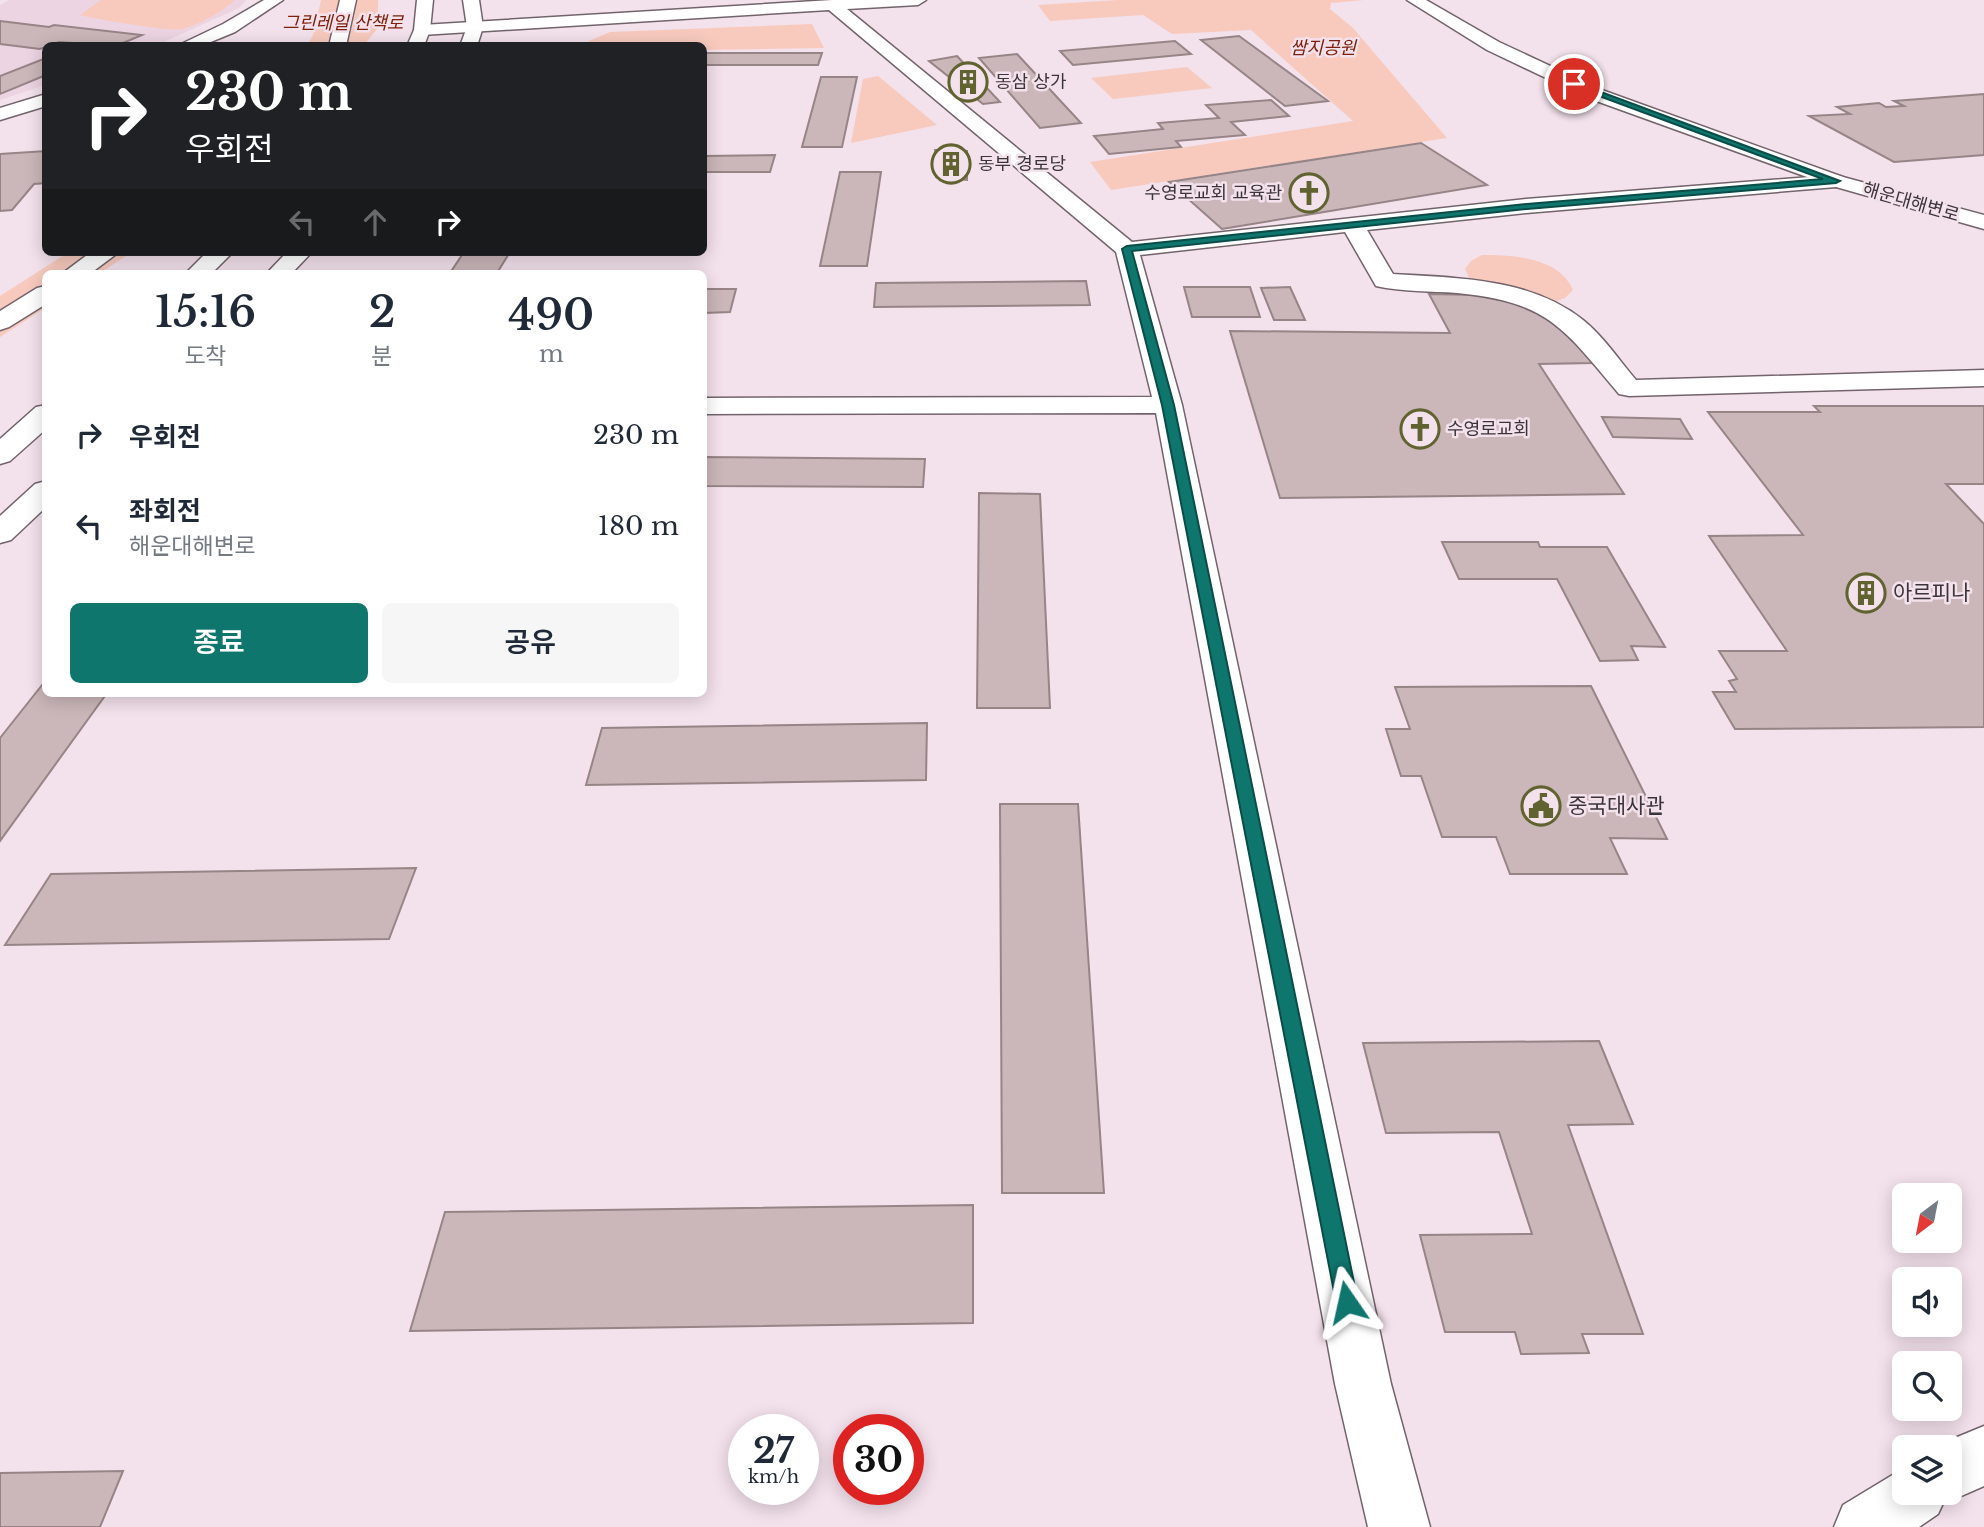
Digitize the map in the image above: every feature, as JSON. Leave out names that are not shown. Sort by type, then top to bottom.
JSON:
[{"type":"street","points":[[194,42],[248,18],[275,0]]},
{"type":"street","points":[[338,42],[348,0]]},
{"type":"street","points":[[425,0],[419,38],[475,27],[918,0]]},
{"type":"street","points":[[469,42],[475,27],[471,0]]},
{"type":"street","name":"해운대해변로","points":[[1415,0],[1493,46],[1595,94],[1836,181],[1984,222]]},
{"type":"street","points":[[832,5],[1127,249],[1168,405],[1360,1370],[1399,1527]]},
{"type":"street","points":[[0,114],[42,101]]},
{"type":"street","points":[[1127,249],[1527,206],[1836,181]]},
{"type":"street","points":[[1353,226],[1385,281],[1476,288],[1542,304],[1574,325],[1629,388],[1984,378]]},
{"type":"street","points":[[80,270],[101,256]]},
{"type":"street","points":[[201,270],[217,256]]},
{"type":"street","points":[[282,270],[296,256]]},
{"type":"street","points":[[0,322],[42,296]]},
{"type":"street","points":[[707,406],[1168,405]]},
{"type":"street","points":[[0,455],[42,417]]},
{"type":"street","points":[[7,526],[42,494]]},
{"type":"street","points":[[7,526],[42,506]]},
{"type":"street","points":[[1962,1464],[1984,1456]]},
{"type":"street","points":[[1865,1527],[1899,1505]]},
{"type":"shaded area","points":[[9,0],[246,0],[239,8],[164,42],[42,42],[42,86],[0,100],[0,5]]},
{"type":"green space","points":[[101,0],[235,0],[203,21],[183,29],[163,29],[80,15]]},
{"type":"green space","name":"그린레일 산책로","points":[[321,0],[378,0],[378,28],[366,42],[309,42]]},
{"type":"green space","name":"쌈지공원","points":[[1118,0],[1364,0],[1331,3],[1330,9],[1353,28],[1447,138],[1111,190],[1090,162],[1353,121],[1251,30],[1172,34],[1143,15],[1050,21],[1038,5]]},
{"type":"green space","points":[[812,24],[824,48],[707,50],[707,42],[587,42],[610,32]]},
{"type":"green space","points":[[1187,67],[1212,88],[1113,99],[1091,78]]},
{"type":"green space","points":[[878,76],[937,125],[851,143],[863,79]]},
{"type":"green space","points":[[1482,255],[1521,257],[1546,264],[1566,279],[1573,290],[1565,298],[1552,303],[1471,282],[1465,269],[1471,261]]},
{"type":"green space","points":[[63,256],[126,256],[105,270],[42,270],[42,310],[0,337],[0,296]]},
{"type":"building","points":[[0,21],[142,35],[125,42],[42,42],[40,49],[0,44]]},
{"type":"building","points":[[1239,36],[1328,101],[1285,106],[1201,40]]},
{"type":"building","points":[[1175,41],[1191,54],[1073,65],[1060,51]]},
{"type":"building","points":[[707,53],[822,53],[818,65],[707,65]]},
{"type":"building","points":[[1017,54],[1081,123],[1040,128],[979,58]]},
{"type":"building","name":"동삼 상가","points":[[957,56],[1000,102],[983,104],[929,61]]},
{"type":"building","points":[[42,60],[42,77],[0,94],[0,76]]},
{"type":"building","points":[[821,77],[857,77],[842,147],[802,147]]},
{"type":"building","points":[[1984,94],[1984,155],[1894,162],[1809,116],[1850,114],[1837,107],[1879,103],[1886,107],[1904,106],[1894,101]]},
{"type":"building","points":[[1271,100],[1289,116],[1231,122],[1245,135],[1176,141],[1181,147],[1109,154],[1094,136],[1163,129],[1158,123],[1219,118],[1206,105]]},
{"type":"building","name":"수영로교회 교육관","points":[[1421,143],[1487,185],[1222,229],[1169,182]]},
{"type":"building","name":"동부 경로당","points":[[935,150],[967,151],[967,180],[936,177]]},
{"type":"building","points":[[42,151],[42,183],[34,184],[12,210],[0,211],[0,154]]},
{"type":"building","points":[[775,155],[770,172],[707,172],[707,156]]},
{"type":"building","points":[[840,172],[881,172],[867,266],[820,266]]},
{"type":"building","points":[[461,256],[508,256],[499,270],[452,270]]},
{"type":"building","points":[[1086,281],[1090,305],[874,307],[876,283]]},
{"type":"building","points":[[1184,287],[1250,287],[1260,317],[1192,317]]},
{"type":"building","points":[[1290,287],[1305,320],[1274,320],[1261,288]]},
{"type":"building","points":[[707,289],[736,289],[730,312],[707,313]]},
{"type":"building","name":"수영로교회","points":[[1429,294],[1477,295],[1510,302],[1542,314],[1582,347],[1593,363],[1539,364],[1624,494],[1280,498],[1230,331],[1450,333]]},
{"type":"building","name":"아르피나","points":[[1814,406],[1984,406],[1984,484],[1946,484],[1984,524],[1984,727],[1735,729],[1713,692],[1736,692],[1729,681],[1737,679],[1719,651],[1787,651],[1709,536],[1803,535],[1708,412],[1820,412]]},
{"type":"building","points":[[1602,417],[1680,419],[1692,439],[1613,437]]},
{"type":"building","points":[[707,457],[925,459],[923,487],[707,486]]},
{"type":"building","points":[[979,493],[1040,494],[1050,708],[977,708]]},
{"type":"building","points":[[1442,542],[1538,542],[1540,547],[1607,547],[1665,647],[1631,646],[1638,660],[1600,661],[1557,579],[1459,579]]},
{"type":"building","points":[[42,685],[42,697],[104,697],[0,841],[0,738]]},
{"type":"building","name":"중국대사관","points":[[1591,686],[1667,839],[1610,838],[1627,874],[1510,874],[1496,837],[1442,837],[1421,776],[1401,776],[1386,729],[1410,729],[1395,687]]},
{"type":"building","points":[[927,723],[926,780],[586,785],[602,728]]},
{"type":"building","points":[[1000,804],[1078,804],[1104,1193],[1002,1193]]},
{"type":"building","points":[[416,868],[389,939],[5,945],[51,874]]},
{"type":"building","points":[[1599,1041],[1633,1124],[1568,1125],[1643,1334],[1582,1334],[1589,1353],[1521,1354],[1515,1332],[1445,1332],[1420,1235],[1532,1234],[1499,1132],[1386,1133],[1363,1043]]},
{"type":"building","points":[[973,1205],[973,1323],[410,1331],[445,1212]]},
{"type":"building","points":[[123,1471],[100,1527],[0,1527],[0,1473]]},
{"type":"place","name":"동삼 상가","points":[[968,82]]},
{"type":"place","name":"동부 경로당","points":[[951,164]]},
{"type":"place","name":"수영로교회 교육관","points":[[1309,193]]},
{"type":"place","name":"수영로교회","points":[[1420,429]]},
{"type":"place","name":"아르피나","points":[[1866,593]]},
{"type":"place","name":"중국대사관","points":[[1541,806]]},
{"type":"route","points":[[1347,1302],[1168,405],[1127,249],[1527,206],[1836,181],[1574,84]]}]
